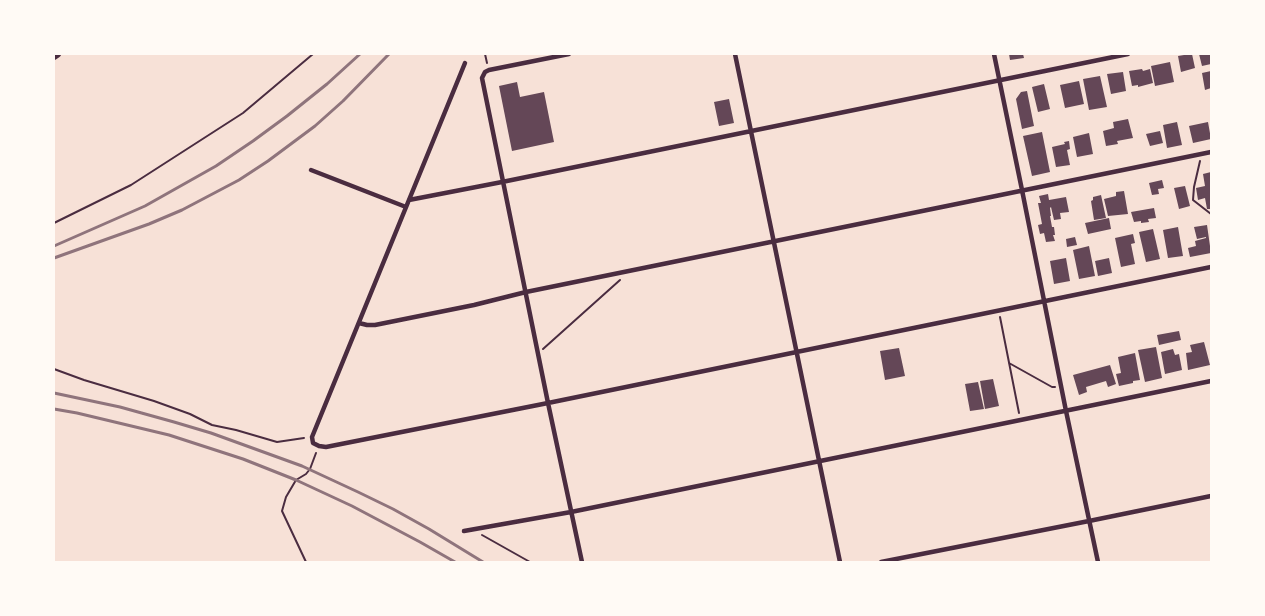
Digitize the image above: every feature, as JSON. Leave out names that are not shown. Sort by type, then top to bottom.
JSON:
[{"type":"street","points":[[569,54],[489,70],[483,74],[482,81],[582,562]]},
{"type":"street","points":[[735,54],[840,562]]},
{"type":"street","points":[[994,54],[1098,562]]},
{"type":"street","points":[[409,200],[1128,54]]},
{"type":"street","points":[[465,64],[312,437],[314,443],[319,446],[326,447],[548,403],[1211,267]]},
{"type":"street","points":[[359,323],[375,325],[474,305],[526,292],[1211,152]]},
{"type":"street","points":[[311,170],[406,208]]},
{"type":"street","points":[[464,531],[571,512],[1211,381]]},
{"type":"street","points":[[881,562],[1211,496]]},
{"type":"path","points":[[54,223],[131,185],[243,113],[313,54]]},
{"type":"path","points":[[485,54],[487,64]]},
{"type":"path","points":[[1202,154],[1194,187],[1193,200],[1211,214]]},
{"type":"path","points":[[538,354],[630,271]]},
{"type":"path","points":[[998,310],[1020,420]]},
{"type":"path","points":[[1009,363],[1052,388],[1061,386]]},
{"type":"path","points":[[54,369],[154,401],[190,414],[212,425],[277,442],[312,437]]},
{"type":"path","points":[[306,562],[282,511],[286,498],[296,480],[310,469],[319,446]]},
{"type":"path","points":[[472,530],[530,562]]},
{"type":"building","points":[[1009,54],[1023,54],[1024,58],[1010,60]]},
{"type":"building","points":[[1192,54],[1195,68],[1181,72],[1178,56]]},
{"type":"building","points":[[1199,54],[1211,54],[1211,64],[1202,66]]},
{"type":"building","points":[[1170,62],[1174,82],[1155,86],[1151,66]]},
{"type":"building","points":[[1142,69],[1143,71],[1150,69],[1153,83],[1138,87],[1138,85],[1132,86],[1129,71]]},
{"type":"building","points":[[1211,71],[1211,88],[1205,90],[1202,73]]},
{"type":"building","points":[[1123,72],[1126,91],[1111,94],[1107,74]]},
{"type":"building","points":[[1100,76],[1107,107],[1089,110],[1083,79]]},
{"type":"building","points":[[1079,81],[1084,104],[1065,108],[1060,85]]},
{"type":"building","points":[[517,82],[520,97],[544,92],[554,142],[512,151],[499,86]]},
{"type":"building","points":[[1044,84],[1050,109],[1038,112],[1032,87]]},
{"type":"building","points":[[1027,91],[1034,126],[1022,129],[1016,99],[1021,92]]},
{"type":"building","points":[[729,99],[734,123],[719,126],[714,102]]},
{"type":"building","points":[[1128,119],[1133,138],[1117,141],[1118,144],[1106,146],[1103,131],[1114,128],[1113,122]]},
{"type":"building","points":[[1177,122],[1182,145],[1167,148],[1163,125]]},
{"type":"building","points":[[1208,122],[1211,139],[1193,143],[1189,126]]},
{"type":"building","points":[[1160,131],[1163,143],[1150,146],[1146,134]]},
{"type":"building","points":[[1042,132],[1050,172],[1032,176],[1023,136]]},
{"type":"building","points":[[1089,133],[1093,154],[1077,157],[1073,137]]},
{"type":"building","points":[[1069,141],[1070,149],[1067,150],[1070,165],[1056,167],[1052,147]]},
{"type":"building","points":[[1211,172],[1211,209],[1207,209],[1205,198],[1198,200],[1196,188],[1205,186],[1203,174]]},
{"type":"building","points":[[1162,180],[1164,188],[1158,189],[1159,194],[1152,195],[1149,183]]},
{"type":"building","points":[[1185,186],[1190,206],[1179,209],[1174,188]]},
{"type":"building","points":[[1124,191],[1128,214],[1108,216],[1104,199],[1116,196],[1116,192]]},
{"type":"building","points":[[1048,194],[1049,200],[1066,197],[1069,212],[1060,213],[1061,219],[1054,220],[1050,208],[1055,241],[1046,242],[1044,233],[1040,234],[1038,225],[1042,224],[1038,203],[1041,203],[1039,196]]},
{"type":"building","points":[[1101,195],[1106,218],[1094,220],[1091,201],[1093,197]]},
{"type":"building","points":[[1154,208],[1156,218],[1148,219],[1149,222],[1134,222],[1131,212]]},
{"type":"building","points":[[1109,218],[1111,229],[1088,234],[1085,223]]},
{"type":"building","points":[[1207,225],[1211,253],[1190,257],[1188,248],[1196,246],[1195,241],[1206,238],[1197,239],[1194,227]]},
{"type":"building","points":[[1178,227],[1183,256],[1168,258],[1163,230]]},
{"type":"building","points":[[1153,229],[1160,259],[1146,262],[1139,232]]},
{"type":"building","points":[[1133,234],[1135,243],[1131,244],[1135,264],[1121,267],[1115,238]]},
{"type":"building","points":[[1075,237],[1077,245],[1067,247],[1066,239]]},
{"type":"building","points":[[1089,246],[1095,276],[1079,279],[1073,250]]},
{"type":"building","points":[[1066,258],[1070,281],[1054,284],[1050,261]]},
{"type":"building","points":[[1109,258],[1112,273],[1098,276],[1095,261]]},
{"type":"building","points":[[1179,331],[1181,340],[1159,345],[1157,335]]},
{"type":"building","points":[[1204,342],[1210,365],[1188,370],[1186,353],[1192,352],[1190,345]]},
{"type":"building","points":[[1156,347],[1162,378],[1145,382],[1138,350]]},
{"type":"building","points":[[899,348],[905,376],[885,380],[880,351]]},
{"type":"building","points":[[1173,349],[1175,355],[1179,354],[1182,370],[1165,374],[1161,352]]},
{"type":"building","points":[[1135,353],[1140,380],[1119,386],[1116,374],[1121,373],[1118,357]]},
{"type":"building","points":[[1110,365],[1116,384],[1108,387],[1106,381],[1086,387],[1087,392],[1079,395],[1073,375]]},
{"type":"building","points":[[993,379],[999,406],[985,409],[980,381]]},
{"type":"building","points":[[978,382],[984,409],[970,411],[965,384]]},
{"type":"railway","points":[[54,246],[145,206],[216,166],[287,116],[327,84],[360,54]]},
{"type":"railway","points":[[54,258],[149,224],[182,210],[239,180],[315,126],[343,101],[389,54]]},
{"type":"railway","points":[[54,393],[120,407],[174,422],[211,433],[302,466],[393,509],[483,562]]},
{"type":"railway","points":[[54,409],[169,435],[243,459],[296,480],[352,506],[455,562]]}]
